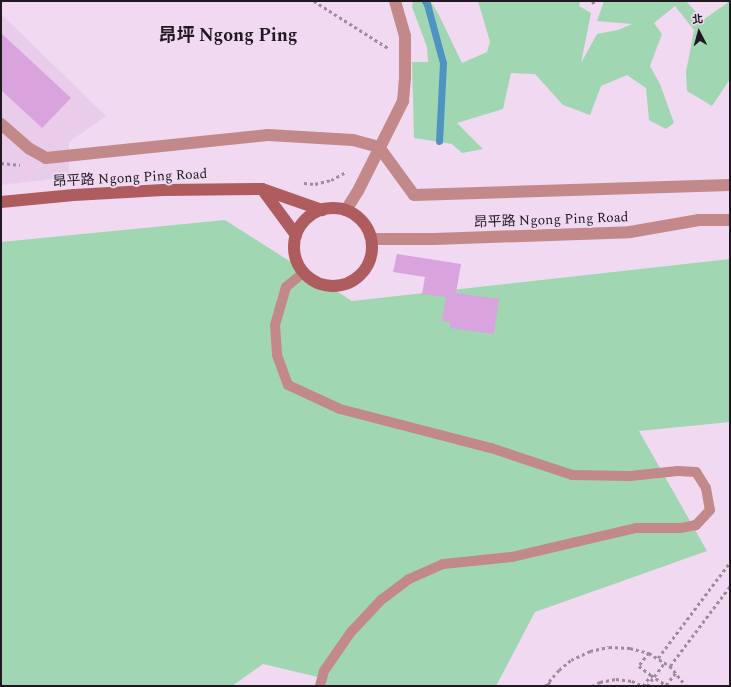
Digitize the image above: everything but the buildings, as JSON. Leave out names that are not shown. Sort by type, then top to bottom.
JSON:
[{"type":"main road","points":[[262,189],[296,235]]},
{"type":"main road","name":"昂平路 Ngong Ping Road","points":[[1,202],[74,195],[163,190],[262,189],[322,210]]},
{"type":"main road","points":[[334,208],[346,210],[363,221],[372,239],[370,259],[359,276],[351,282],[341,285],[326,285],[311,279],[304,272],[295,254],[296,235],[306,219],[322,210],[334,208]]},
{"type":"street","points":[[346,210],[358,191],[403,101],[406,77],[404,36],[395,1]]},
{"type":"street","points":[[1,124],[30,149],[46,158],[268,135],[353,140],[379,147],[414,195],[730,185]]},
{"type":"street","name":"昂平路 Ngong Ping Road","points":[[372,239],[442,239],[630,232],[699,220],[730,220]]},
{"type":"lane","points":[[304,272],[286,287],[275,325],[277,355],[288,385],[340,409],[491,448],[572,475],[630,476],[678,471],[696,472],[706,488],[710,510],[696,525],[680,528],[636,528],[511,557],[443,564],[409,579],[382,599],[351,632],[324,671],[320,686]]},
{"type":"path","points":[[314,1],[405,59]]},
{"type":"path","points":[[1,166],[6,164]]},
{"type":"path","points":[[658,658],[730,562]]},
{"type":"path","points":[[670,666],[730,586]]},
{"type":"path","points":[[545,686],[559,670],[571,660],[590,651],[609,647],[630,648],[649,653],[670,666],[686,686]]},
{"type":"path","points":[[649,653],[639,666],[651,675],[666,685],[676,672]]},
{"type":"path","points":[[647,686],[665,662]]},
{"type":"path","points":[[592,686],[600,682],[616,679],[632,681],[643,686],[651,675]]},
{"type":"path","points":[[548,682],[554,686]]},
{"type":"shaded area","points":[[1,14],[106,116],[69,142],[69,177],[1,185]]},
{"type":"green space","points":[[413,1],[430,1],[438,13],[462,63],[487,52],[490,42],[478,1],[580,1],[579,6],[591,13],[581,63],[597,34],[618,30],[632,24],[597,21],[604,1],[686,1],[703,20],[730,1],[730,79],[712,106],[687,91],[686,72],[694,30],[675,6],[654,23],[662,34],[650,66],[660,84],[674,123],[666,129],[649,120],[646,88],[627,75],[601,86],[590,115],[563,105],[535,74],[511,73],[503,109],[457,123],[483,149],[462,153],[452,144],[414,138],[412,62],[428,62],[427,47],[412,7]]},
{"type":"green space","points":[[225,220],[352,301],[730,259],[730,422],[639,431],[707,551],[535,612],[496,686],[327,686],[322,678],[263,664],[232,686],[1,686],[1,242]]},
{"type":"waterway","points":[[425,1],[443,63],[439,141]]},
{"type":"district","name":"昂坪 Ngong Ping","points":[[228,36]]}]
